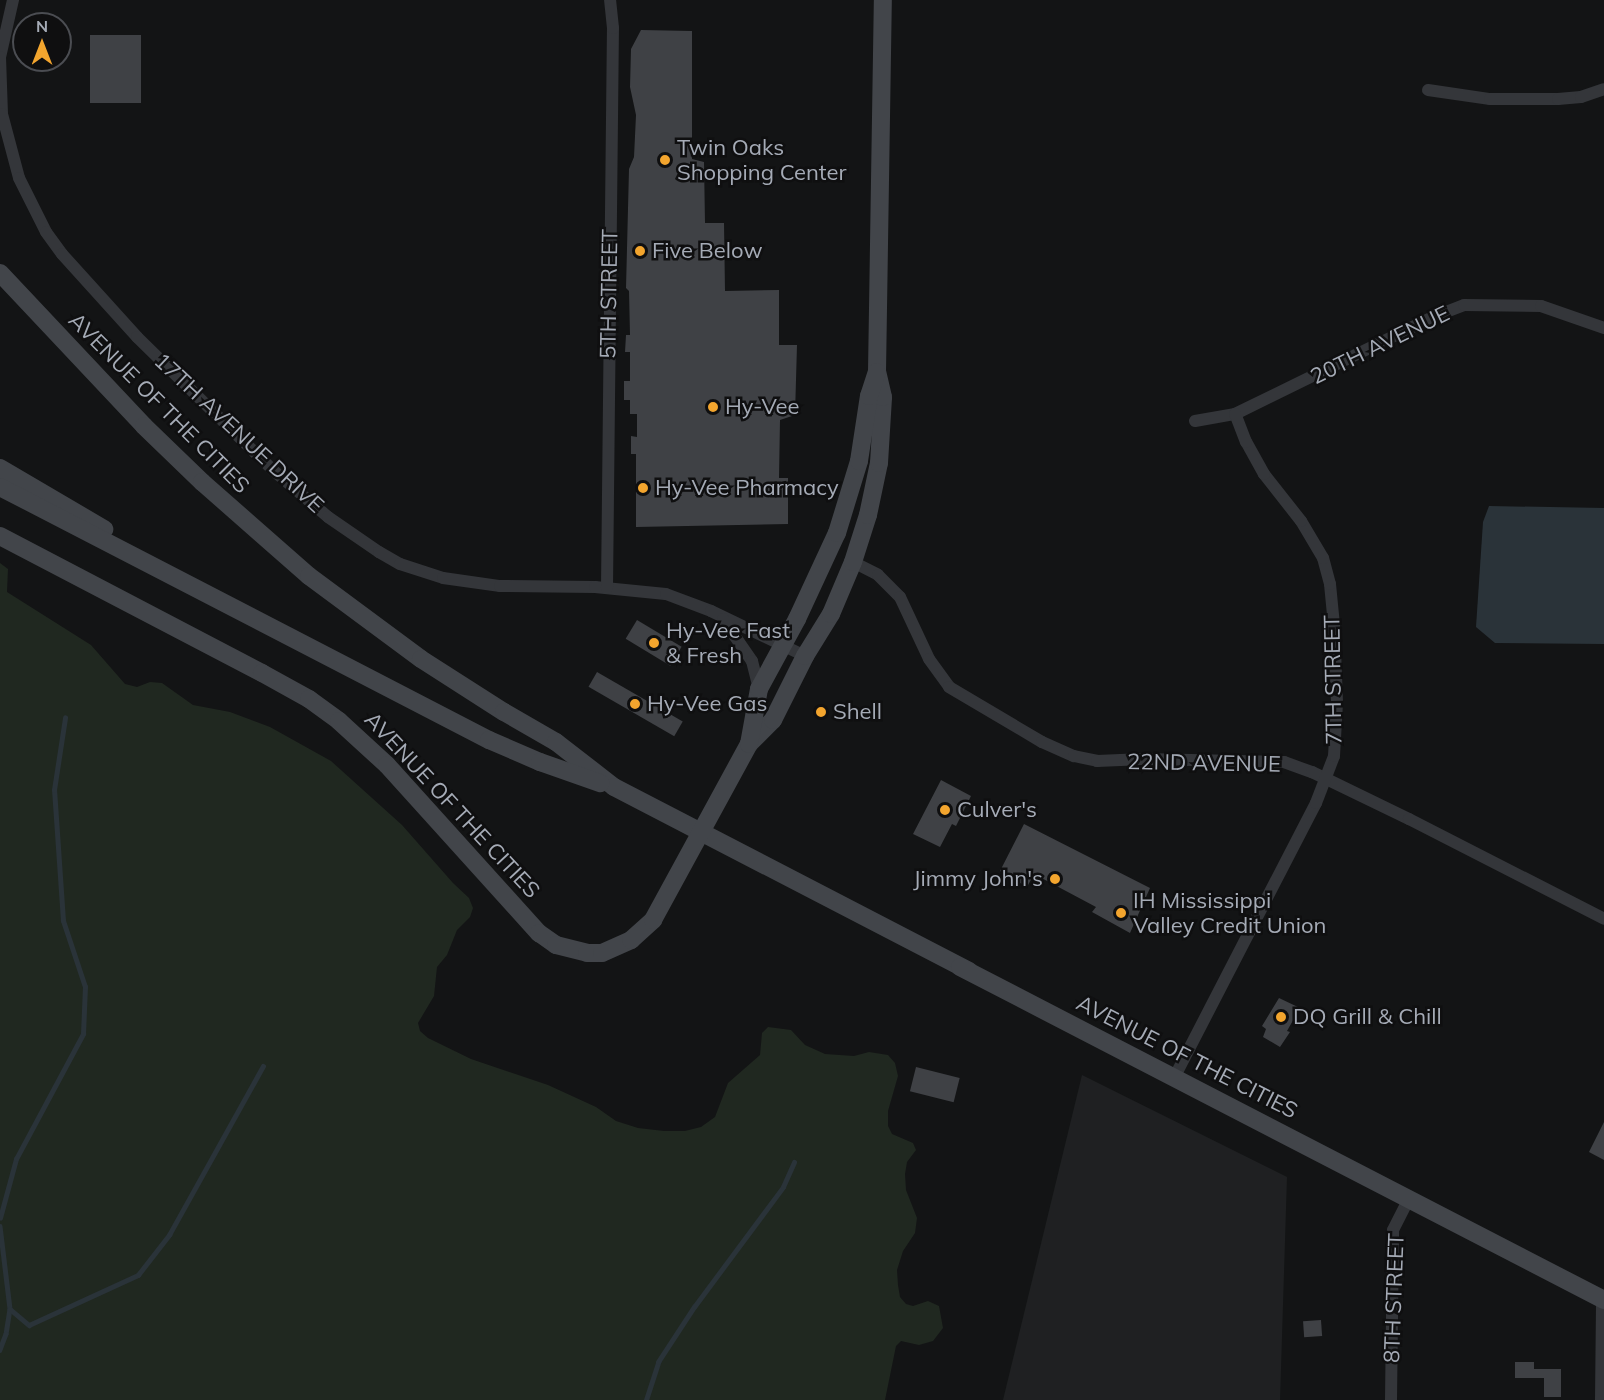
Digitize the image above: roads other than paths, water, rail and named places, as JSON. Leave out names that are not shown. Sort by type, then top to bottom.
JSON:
[{"type":"main road","points":[[700,832],[749,744],[773,720],[805,656],[831,614],[853,562],[868,515],[879,463],[883,397],[878,372],[883,0]]},
{"type":"main road","name":"AVENUE OF THE CITIES","points":[[0,273],[144,426],[246,522],[300,568],[421,659],[556,742],[614,787]]},
{"type":"main road","points":[[749,744],[759,689],[837,533],[859,461],[868,396],[878,372]]},
{"type":"main road","name":"AVENUE OF THE CITIES","points":[[0,468],[70,507],[195,587]]},
{"type":"main road","name":"AVENUE OF THE CITIES","points":[[0,487],[489,740],[540,762],[614,787],[1603,1299]]},
{"type":"main road","name":"AVENUE OF THE CITIES","points":[[0,536],[262,673],[309,699],[339,721],[395,773],[539,933],[556,945],[587,953],[602,953],[631,940],[653,920],[700,832]]},
{"type":"main road","name":"AVENUE OF THE CITIES","points":[[770,867],[969,971]]},
{"type":"street","name":"17TH AVENUE DRIVE","points":[[13,0],[5,26],[0,82],[2,114],[19,178],[31,206],[62,254],[137,337],[274,471],[328,517],[393,560],[418,570],[471,584],[606,588],[666,594],[720,615],[805,656]]},
{"type":"street","name":"5TH STREET","points":[[606,588],[613,28],[610,0]]},
{"type":"street","points":[[1428,90],[1470,98],[1502,99],[1581,97],[1604,90]]},
{"type":"street","name":"20TH AVENUE","points":[[1195,421],[1235,414],[1433,317],[1464,305],[1541,306],[1604,328]]},
{"type":"street","name":"7TH STREET","points":[[1174,1078],[1326,781],[1334,756],[1337,702],[1330,584],[1317,549],[1301,521],[1264,474],[1246,442],[1235,414]]},
{"type":"street","name":"22ND AVENUE","points":[[853,562],[878,575],[900,597],[929,659],[949,687],[1042,742],[1074,756],[1097,761],[1144,759],[1284,762],[1312,772],[1326,781],[1409,819],[1604,918]]},
{"type":"street","points":[[720,615],[752,661],[759,689]]},
{"type":"street","name":"8TH STREET","points":[[1391,1400],[1393,1230],[1409,1199]]},
{"type":"street","points":[[1600,1400],[1603,1299]]},
{"type":"waterway","points":[[0,1218],[16,1159],[83,1034],[85,987],[63,921],[54,790],[65,718]]},
{"type":"waterway","points":[[10,1309],[29,1325],[138,1275],[169,1235],[263,1066]]},
{"type":"waterway","points":[[646,1400],[658,1362],[694,1307],[783,1187],[794,1162]]},
{"type":"waterway","points":[[0,1226],[10,1309],[6,1334],[0,1350]]},
{"type":"place","name":"Twin Oaks Shopping Center","points":[[665,160]]},
{"type":"place","name":"Five Below","points":[[640,251]]},
{"type":"place","name":"Hy-Vee","points":[[713,407]]},
{"type":"place","name":"Hy-Vee Pharmacy","points":[[643,488]]},
{"type":"place","name":"Hy-Vee Fast & Fresh","points":[[654,643]]},
{"type":"place","name":"Hy-Vee Gas","points":[[635,704]]},
{"type":"place","name":"Shell","points":[[821,712]]},
{"type":"place","name":"Culver's","points":[[945,810]]},
{"type":"place","name":"Jimmy John's","points":[[1055,879]]},
{"type":"place","name":"IH Mississippi Valley Credit Union","points":[[1121,913]]},
{"type":"place","name":"DQ Grill & Chill","points":[[1281,1017]]}]
